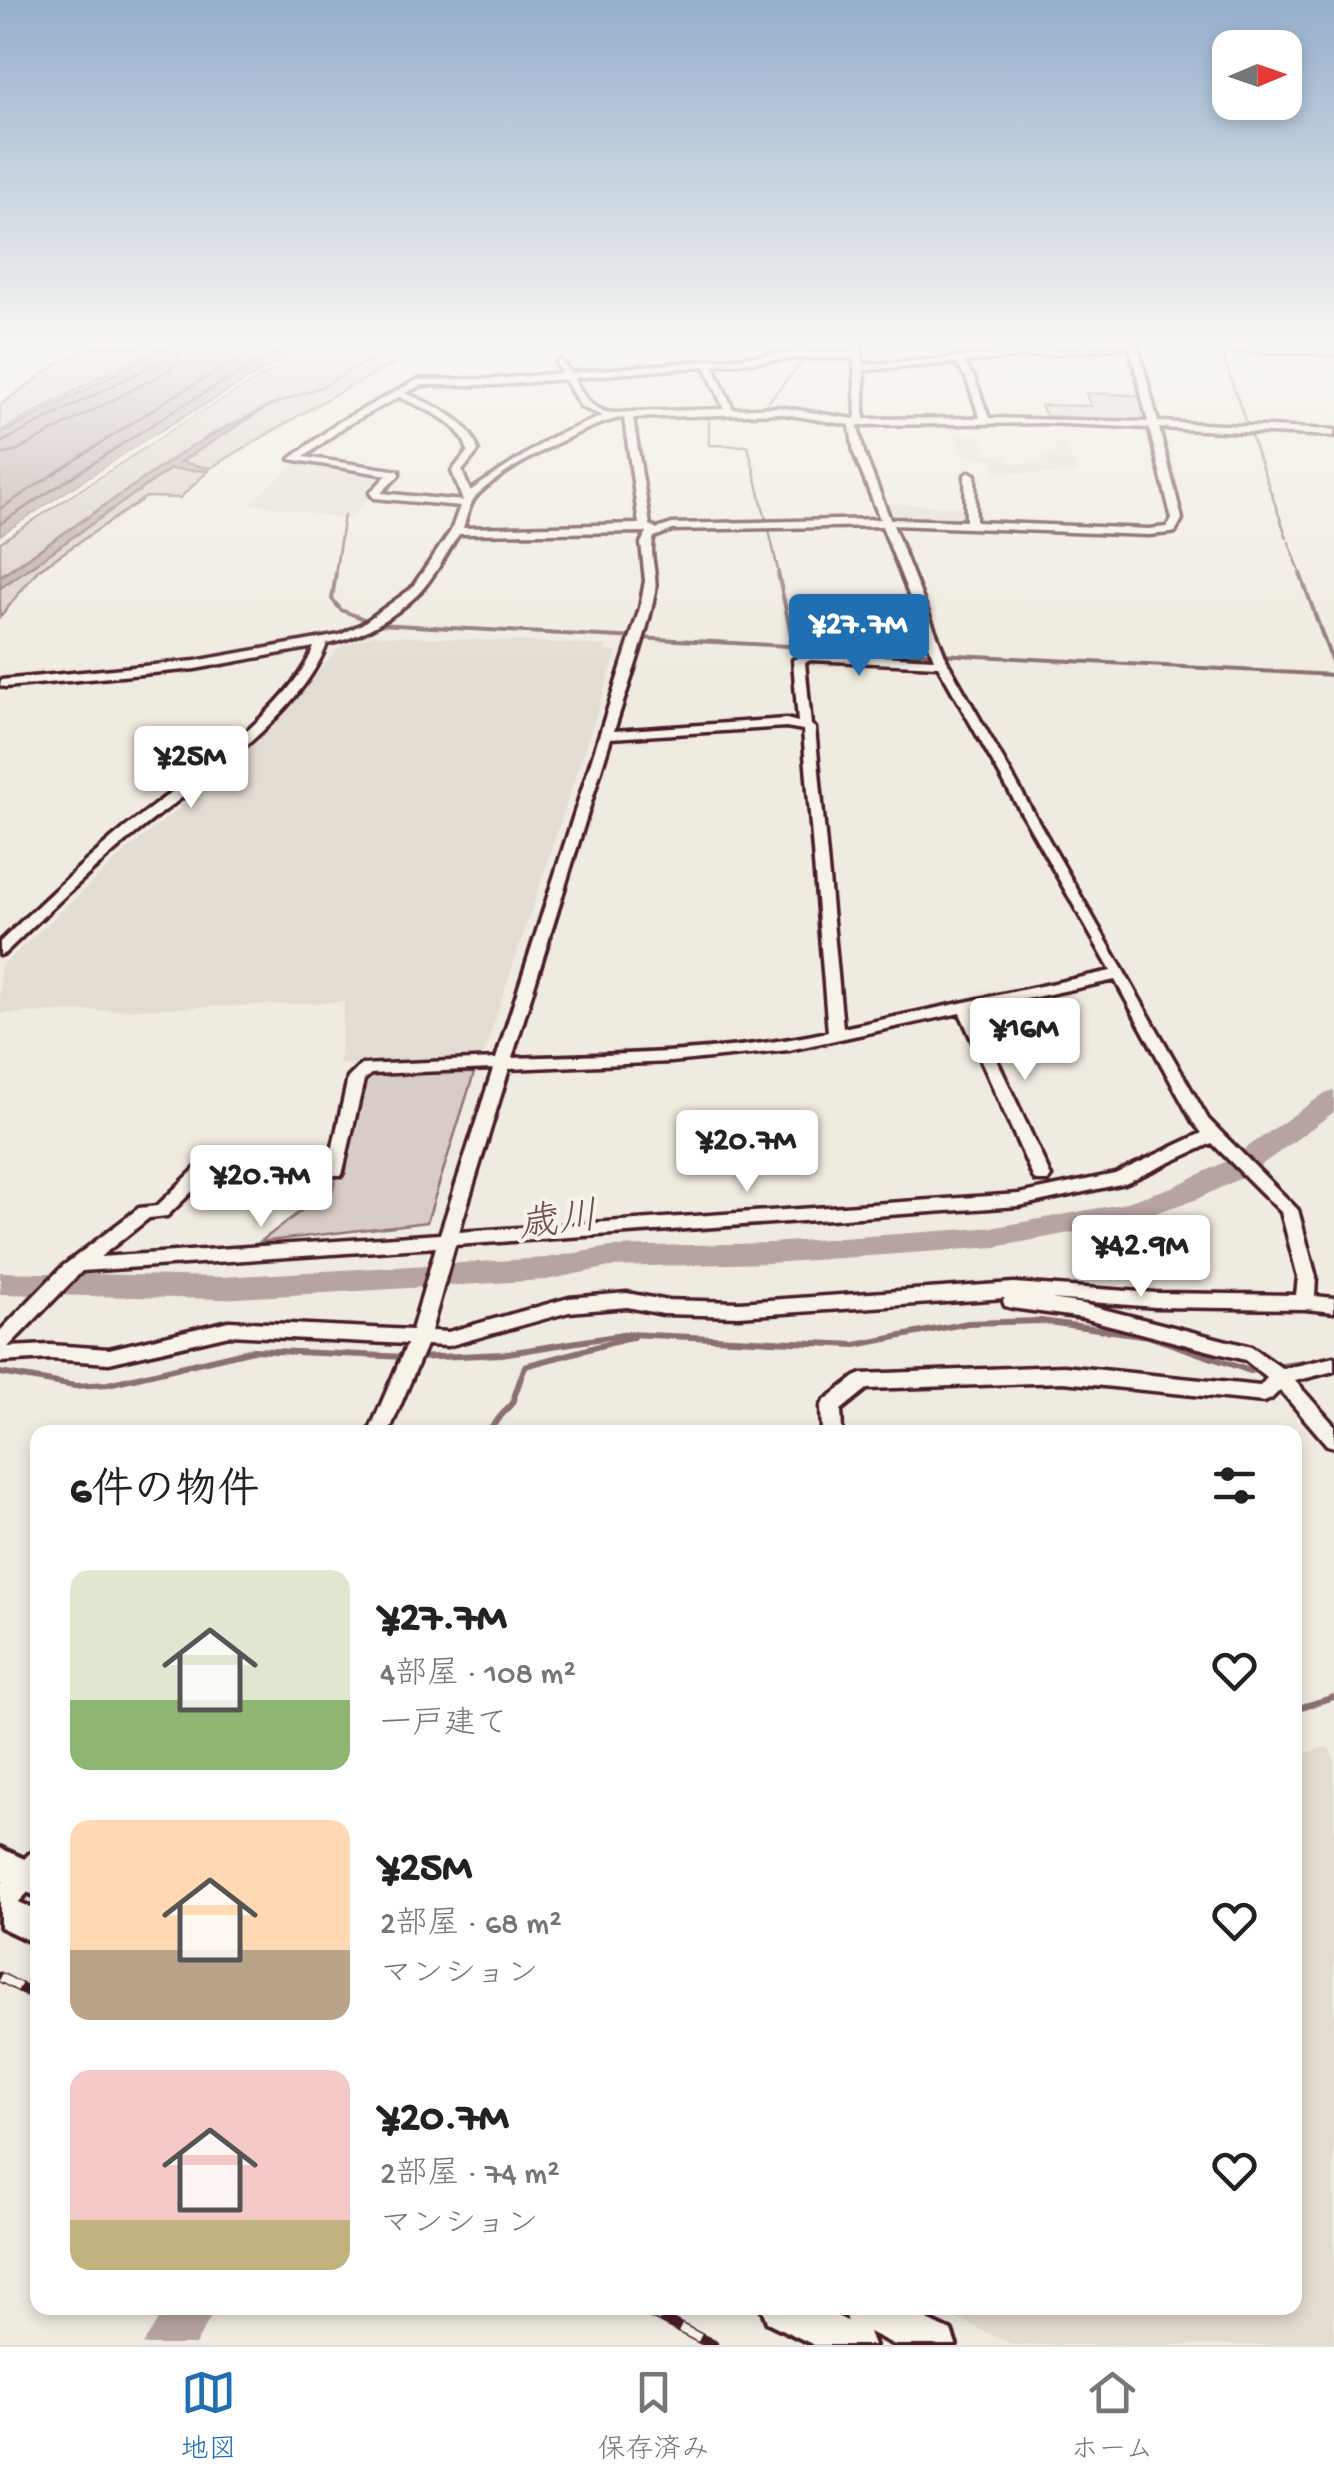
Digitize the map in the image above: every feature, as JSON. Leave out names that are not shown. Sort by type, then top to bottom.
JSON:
[{"type":"main road","points":[[0,1906],[30,1924]]},
{"type":"main road","points":[[795,2315],[855,2345]]},
{"type":"main road","points":[[875,2315],[937,2345]]},
{"type":"street","points":[[299,456],[294,460],[396,473],[375,493],[378,496],[468,502]]},
{"type":"street","points":[[468,502],[457,471],[470,456]]},
{"type":"street","points":[[6,682],[195,666],[322,644],[371,623],[415,591],[456,531],[468,502],[479,488],[528,456]]},
{"type":"street","points":[[382,1425],[420,1336],[650,587],[646,543],[649,529],[636,456]]},
{"type":"street","points":[[860,456],[940,658],[1201,1122],[1273,1190],[1295,1223],[1307,1277],[1305,1302]]},
{"type":"street","points":[[456,531],[886,522],[1171,530],[1178,520],[1162,456]]},
{"type":"street","points":[[970,475],[971,524]]},
{"type":"street","points":[[0,950],[121,838],[240,743],[302,678],[322,644]]},
{"type":"street","points":[[836,1036],[810,733],[805,724],[799,660],[810,656],[940,658]]},
{"type":"street","points":[[606,736],[805,724]]},
{"type":"street","points":[[4,1339],[74,1268],[145,1212],[160,1212],[202,1172],[214,1168],[336,1171],[356,1078],[362,1070],[671,1057],[836,1036],[1120,974]]},
{"type":"street","points":[[965,1008],[1042,1177]]},
{"type":"street","points":[[74,1268],[1050,1197],[1120,1179],[1203,1139],[1221,1142]]},
{"type":"street","points":[[984,1290],[993,1298],[1083,1311],[1251,1354],[1273,1371],[1334,1439]]},
{"type":"street","points":[[0,1354],[109,1356],[229,1328],[448,1339],[569,1306],[627,1300],[663,1307],[739,1310],[984,1290],[1334,1305]]},
{"type":"street","points":[[1273,1371],[1334,1364]]},
{"type":"street","points":[[832,1425],[831,1407],[862,1382],[1063,1374],[1264,1394],[1273,1371]]},
{"type":"street","points":[[0,1906],[25,1871]]},
{"type":"shaded area","points":[[130,456],[178,456],[0,576],[0,542]]},
{"type":"shaded area","points":[[189,456],[230,456],[210,468],[179,463]]},
{"type":"shaded area","points":[[972,456],[1006,456],[1009,463],[1044,463],[1042,456],[1071,456],[1078,472],[996,472],[990,459]]},
{"type":"shaded area","points":[[296,463],[391,475],[349,520],[250,503]]},
{"type":"shaded area","points":[[170,469],[208,471],[180,498],[146,497],[38,570],[0,617],[0,588]]},
{"type":"shaded area","points":[[884,503],[966,507],[967,520],[889,518]]},
{"type":"shaded area","points":[[373,635],[579,644],[606,646],[605,651],[617,652],[483,1056],[476,1061],[339,1065],[344,1002],[0,1014],[0,967],[131,847],[242,757],[340,647]]},
{"type":"shaded area","points":[[372,1073],[474,1073],[427,1222],[260,1242],[314,1201],[330,1200],[336,1176],[345,1175],[364,1078]]},
{"type":"shaded area","points":[[1328,1746],[1334,1758],[1334,2345],[1012,2345],[950,2315],[1302,2315],[1302,1754]]},
{"type":"water","points":[[0,456],[122,456],[0,536]]},
{"type":"water","points":[[176,456],[189,456],[180,462],[210,468],[170,469],[0,588],[0,577]]},
{"type":"pier","points":[[121,456],[130,456],[0,541],[0,536]]},
{"type":"waterway","points":[[751,456],[766,520]]},
{"type":"waterway","points":[[1258,456],[1287,538]]},
{"type":"waterway","points":[[335,575],[344,515]]},
{"type":"waterway","points":[[769,530],[779,575]]},
{"type":"waterway","points":[[1289,542],[1301,575]]},
{"type":"waterway","points":[[336,573],[332,599],[341,610],[377,624],[794,646]]},
{"type":"waterway","points":[[778,573],[794,646]]},
{"type":"waterway","points":[[1300,573],[1334,667]]},
{"type":"waterway","points":[[794,646],[1334,675]]},
{"type":"waterway","name":"歳川","points":[[0,1283],[221,1288],[546,1269],[610,1257],[770,1253],[996,1237],[1123,1213],[1185,1193],[1239,1167],[1334,1099]]},
{"type":"waterway","points":[[417,1358],[502,1354],[628,1334],[856,1345],[968,1323],[1041,1321],[1148,1336],[1250,1371],[1263,1369]]},
{"type":"waterway","points":[[493,1425],[512,1403],[525,1366],[633,1337]]},
{"type":"waterway","points":[[0,1373],[75,1386],[108,1384],[253,1350],[406,1357]]},
{"type":"waterway","points":[[1274,1367],[1319,1361],[1334,1367]]},
{"type":"waterway","points":[[1302,1707],[1334,1697]]},
{"type":"waterway","points":[[167,2345],[188,2315]]},
{"type":"railway","points":[[0,1977],[30,1993]]},
{"type":"railway","points":[[655,2315],[713,2345]]}]
